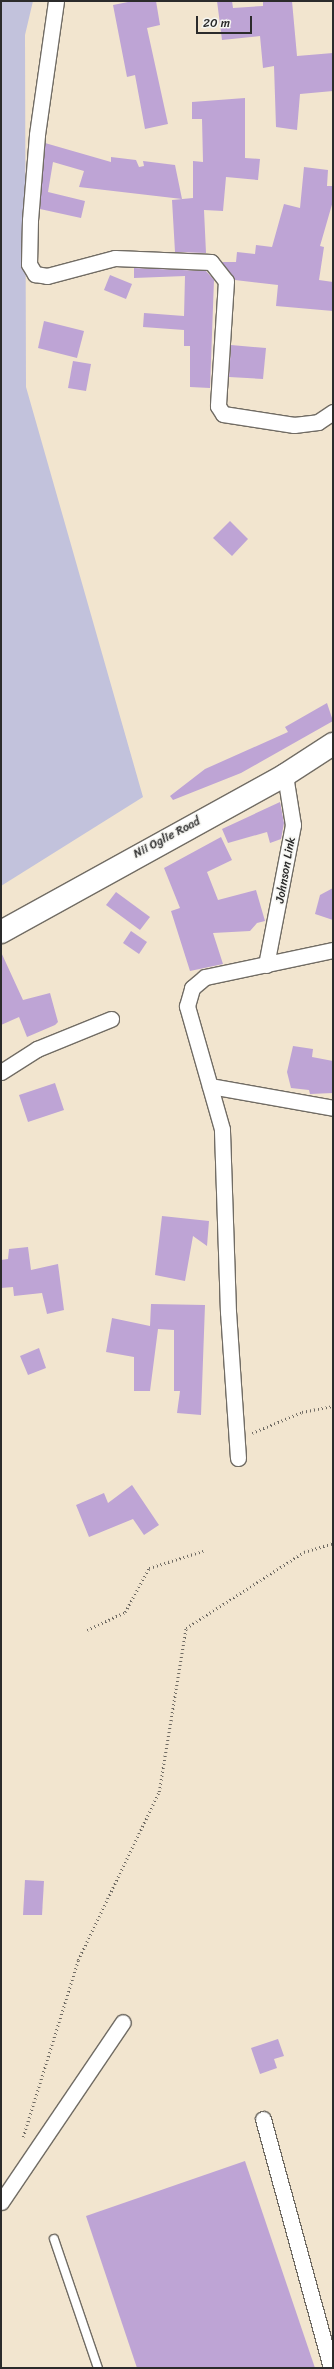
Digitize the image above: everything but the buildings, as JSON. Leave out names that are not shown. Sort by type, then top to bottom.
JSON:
[{"type":"street","points":[[56,1],[36,135],[30,264],[35,274],[47,276],[115,258],[211,262],[226,281],[218,406],[223,414],[294,425],[318,422],[333,412]]},
{"type":"street","name":"Nii Oglie Road","points":[[1,932],[285,775],[333,744]]},
{"type":"street","name":"Johnson Link","points":[[266,965],[293,825],[285,775]]},
{"type":"street","points":[[238,1458],[228,1312],[222,1129],[187,1006],[192,988],[205,977],[333,950]]},
{"type":"street","points":[[1,1072],[37,1049],[111,1019]]},
{"type":"street","points":[[210,1086],[333,1108]]},
{"type":"street","points":[[1,2202],[123,2022]]},
{"type":"street","points":[[264,2119],[331,2368]]},
{"type":"lane","points":[[54,2239],[98,2368]]},
{"type":"path","points":[[237,1441],[302,1412],[333,1406]]},
{"type":"path","points":[[22,2141],[78,1960],[159,1792],[186,1628],[304,1552],[333,1543]]},
{"type":"path","points":[[87,1630],[125,1612],[149,1568],[203,1551]]},
{"type":"shaded area","points":[[1,1],[33,1],[25,35],[26,387],[143,797],[1,886]]}]
